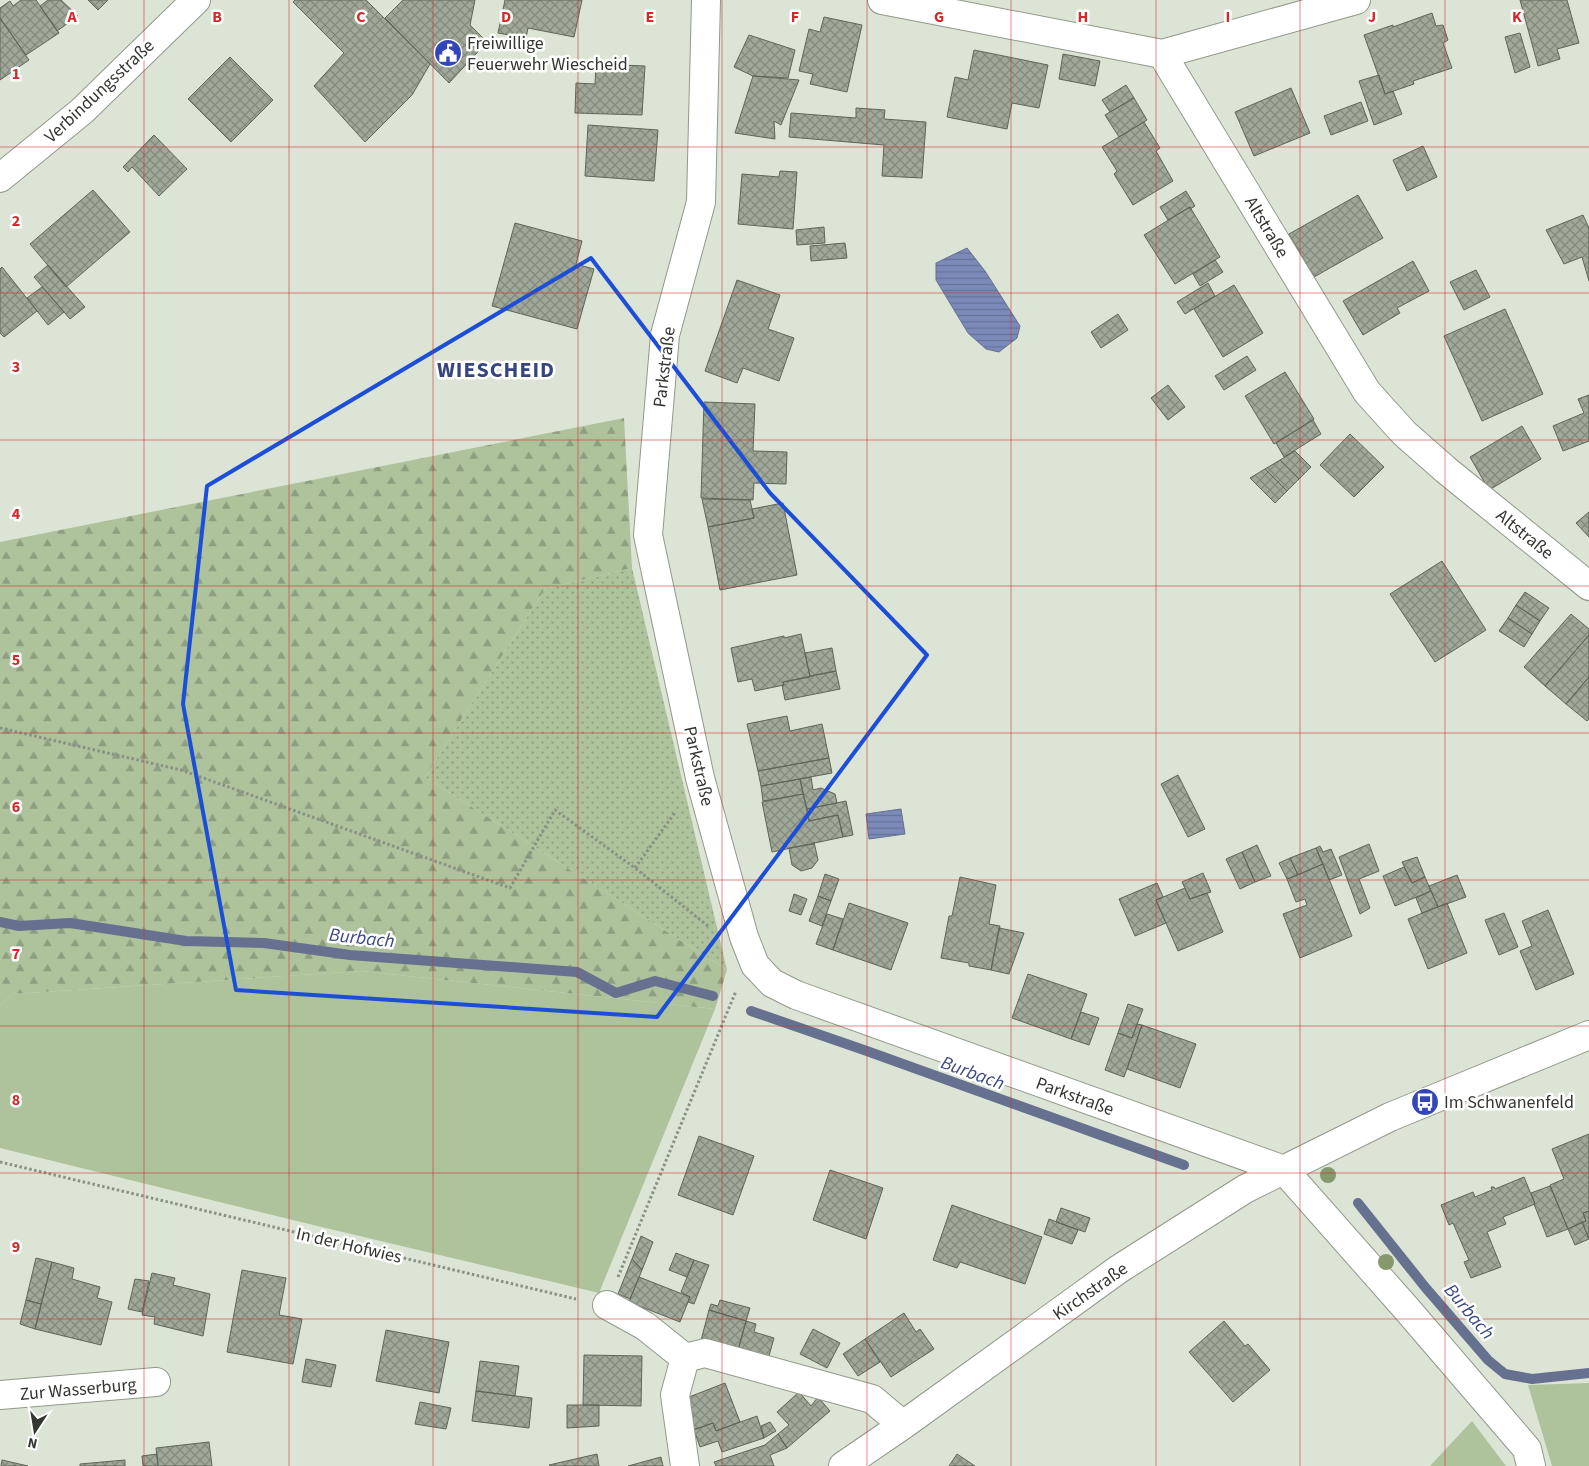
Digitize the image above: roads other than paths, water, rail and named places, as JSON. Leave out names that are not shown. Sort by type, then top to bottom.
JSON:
[{"type":"street","name":"Verbindungsstraße","points":[[0,178],[82,111],[196,0]]},
{"type":"street","name":"Parkstraße","points":[[706,0],[701,202],[665,335],[648,535],[700,778],[744,937],[755,964],[772,983],[796,995],[1284,1170]]},
{"type":"street","points":[[882,0],[1162,54],[1356,0]]},
{"type":"street","name":"Altstraße","points":[[1162,54],[1367,392],[1404,433],[1446,470],[1589,586]]},
{"type":"street","name":"Kirchstraße","points":[[843,1466],[904,1425],[1119,1269],[1245,1188],[1390,1117],[1589,1034]]},
{"type":"street","points":[[1284,1170],[1527,1449],[1531,1466]]},
{"type":"street","points":[[607,1305],[645,1326],[685,1358]]},
{"type":"street","points":[[685,1358],[705,1353],[872,1399],[904,1425]]},
{"type":"street","points":[[685,1358],[674,1395],[685,1466]]},
{"type":"street","name":"Zur Wasserburg","points":[[0,1395],[156,1382]]},
{"type":"water","points":[[967,248],[985,271],[1020,326],[1017,338],[999,352],[986,349],[968,333],[936,280],[936,263]]},
{"type":"water","points":[[901,809],[905,834],[869,839],[866,814]]},
{"type":"waterway","name":"Burbach","points":[[0,922],[19,926],[70,923],[186,941],[264,943],[350,955],[577,972],[616,993],[655,981],[713,996]]},
{"type":"waterway","name":"Burbach","points":[[751,1011],[1184,1165]]},
{"type":"waterway","name":"Burbach","points":[[1358,1203],[1425,1287],[1488,1360],[1505,1374],[1532,1379],[1589,1373]]},
{"type":"place","name":"Freiwillige Feuerwehr Wiescheid","points":[[448,53]]},
{"type":"place","name":"Im Schwanenfeld","points":[[1425,1102]]},
{"type":"district","name":"WIESCHEID","points":[[496,369]]}]
